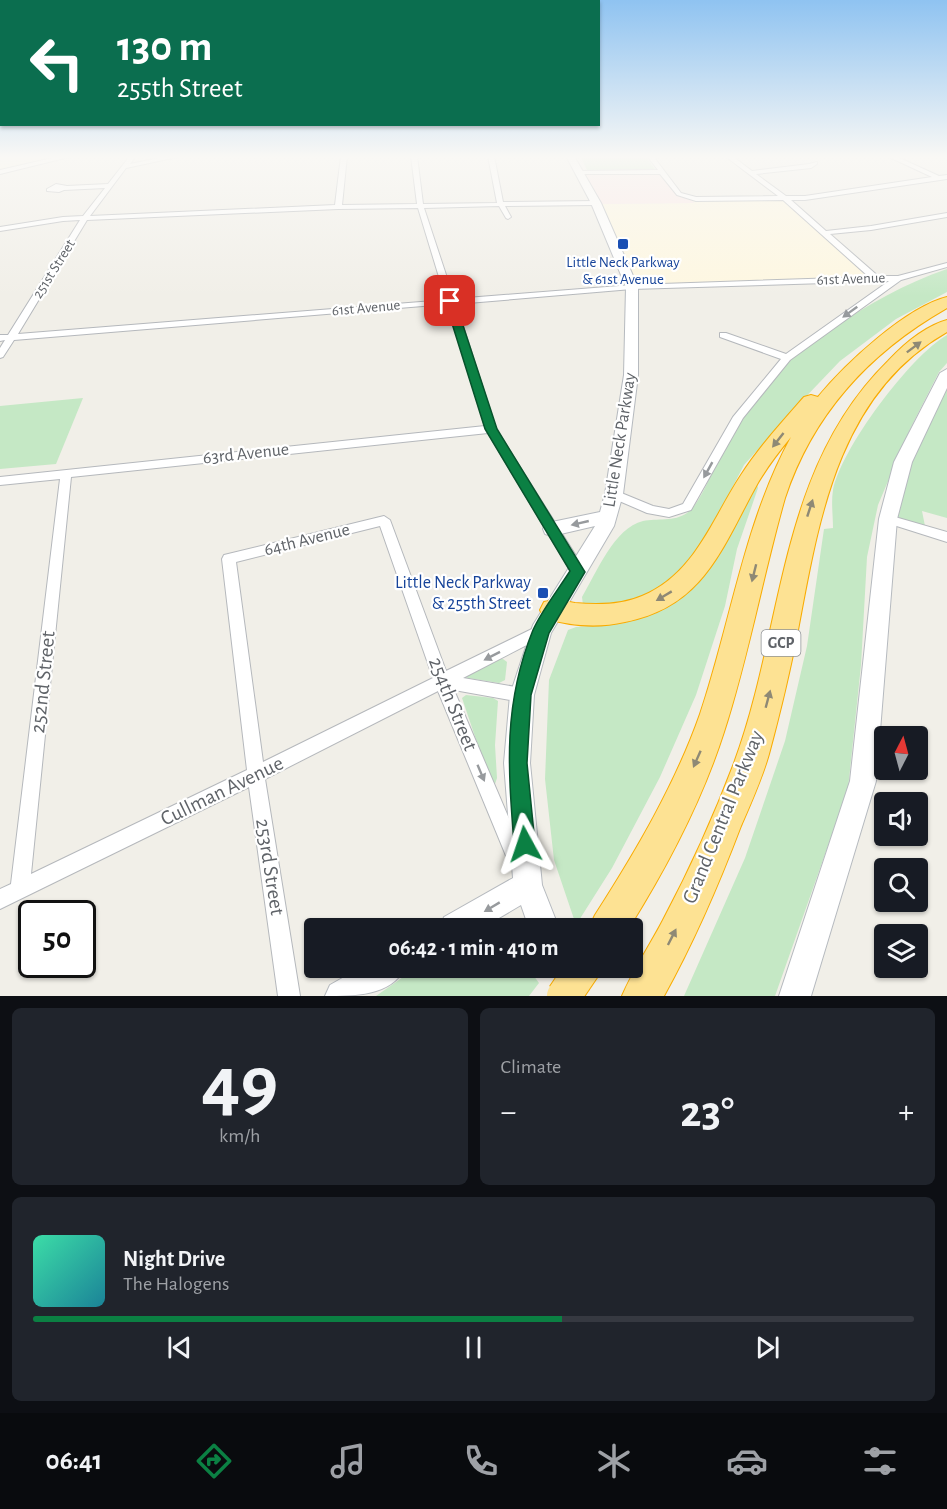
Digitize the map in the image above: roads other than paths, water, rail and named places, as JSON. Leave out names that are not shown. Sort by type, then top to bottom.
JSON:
[{"type":"highway","name":"GCP","points":[[614,918],[669,821],[707,736],[735,647],[771,510],[789,460],[812,419],[838,384],[865,356],[894,332],[947,302]]},
{"type":"highway","name":"Grand Central Parkway","points":[[644,993],[706,870],[751,760],[777,666],[806,523],[820,476],[837,439],[857,407],[881,378],[908,351],[947,325]]},
{"type":"highway","points":[[547,621],[604,617],[632,611],[660,599],[683,584],[702,563],[756,469],[782,435],[810,401],[837,376],[865,356]]},
{"type":"highway","points":[[564,996],[576,978]]},
{"type":"main road","name":"Little Neck Parkway","points":[[540,918],[528,885],[517,763],[522,695],[547,621],[605,526],[614,494],[631,375],[632,287],[596,202]]},
{"type":"main road","points":[[795,996],[863,781],[888,519],[903,462],[947,373]]},
{"type":"main road","points":[[552,529],[608,517]]},
{"type":"main road","points":[[472,918],[528,885]]},
{"type":"main road","points":[[341,996],[372,978]]},
{"type":"main road","points":[[563,978],[569,996]]},
{"type":"street","name":"251st Street","points":[[0,355],[84,219],[97,202]]},
{"type":"street","points":[[338,207],[339,202]]},
{"type":"street","points":[[0,229],[63,219],[338,207],[573,202]]},
{"type":"street","points":[[790,202],[875,278]]},
{"type":"street","points":[[501,204],[508,217]]},
{"type":"street","points":[[420,205],[491,429],[578,572]]},
{"type":"street","points":[[824,233],[871,228],[947,215]]},
{"type":"street","name":"61st Avenue","points":[[0,338],[632,287],[898,278],[947,265]]},
{"type":"street","points":[[614,494],[660,512],[669,513],[687,507],[738,417],[787,358],[898,278]]},
{"type":"street","points":[[723,335],[787,358]]},
{"type":"street","name":"63rd Avenue","points":[[0,481],[491,429]]},
{"type":"street","name":"252nd Street","points":[[20,889],[66,474]]},
{"type":"street","points":[[888,519],[947,537]]},
{"type":"street","name":"64th Avenue","points":[[229,560],[384,520]]},
{"type":"street","name":"254th Street","points":[[384,520],[442,681],[528,885]]},
{"type":"street","name":"253rd Street","points":[[229,560],[256,775],[289,996]]},
{"type":"street","name":"Cullman Avenue","points":[[0,899],[256,775],[442,681],[547,621]]},
{"type":"street","points":[[442,681],[522,695]]},
{"type":"place","name":"Little Neck Parkway & 61st Avenue","points":[[623,244]]},
{"type":"place","name":"Little Neck Parkway & 255th Street","points":[[543,593]]}]
